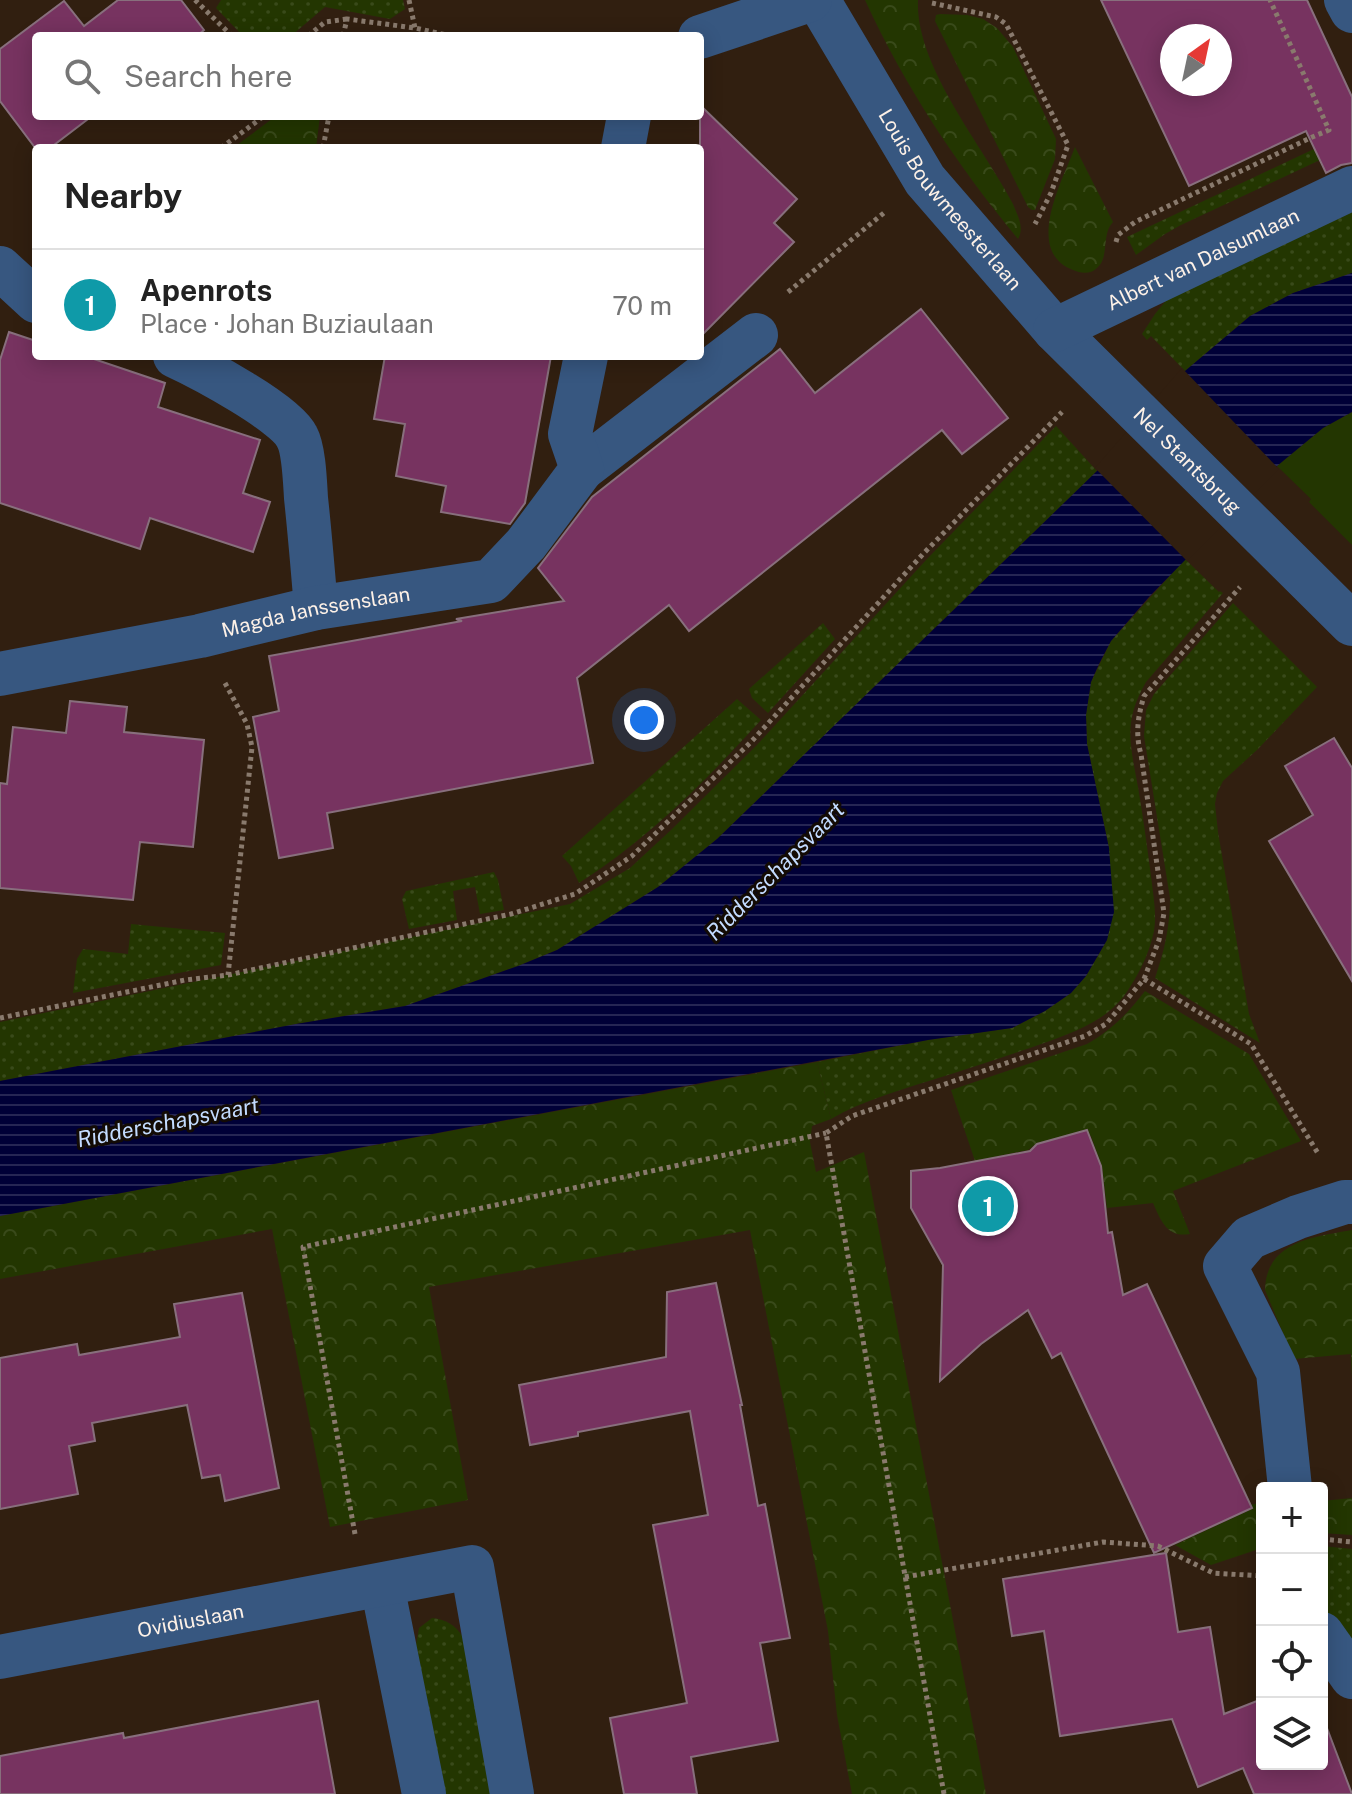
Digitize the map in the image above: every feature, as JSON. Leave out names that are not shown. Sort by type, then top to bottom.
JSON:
[{"type":"street","points":[[704,36],[810,0]]},
{"type":"street","name":"Louis Bouwmeesterlaan","points":[[818,0],[925,180],[1055,330],[1103,378]]},
{"type":"street","points":[[1346,0],[1352,11]]},
{"type":"street","points":[[624,144],[628,120]]},
{"type":"street","name":"Albert van Dalsumlaan","points":[[1055,330],[1352,188]]},
{"type":"street","points":[[0,268],[32,297]]},
{"type":"street","name":"Magda Janssenslaan","points":[[0,674],[200,636],[316,608],[491,581],[526,544],[582,469],[756,335]]},
{"type":"street","points":[[184,360],[207,371],[271,412],[288,424],[298,437],[316,608]]},
{"type":"street","points":[[582,469],[570,434],[585,360]]},
{"type":"street","name":"Nel Stantsbrug","points":[[1103,378],[1352,624]]},
{"type":"street","points":[[1289,1482],[1278,1372],[1225,1266],[1249,1238],[1298,1217],[1349,1202]]},
{"type":"street","name":"Ovidiuslaan","points":[[0,1657],[472,1567],[512,1794]]},
{"type":"street","points":[[382,1585],[424,1794]]},
{"type":"street","points":[[1328,1643],[1352,1677]]},
{"type":"path","points":[[195,0],[228,32]]},
{"type":"path","points":[[409,0],[415,28]]},
{"type":"path","points":[[1135,222],[1329,130],[1270,0]]},
{"type":"path","points":[[932,3],[996,17],[1006,24],[1068,145],[1051,193],[1033,228]]},
{"type":"path","points":[[344,32],[347,19]]},
{"type":"path","points":[[313,32],[325,22],[347,19],[433,32]]},
{"type":"path","points":[[226,144],[259,120]]},
{"type":"path","points":[[324,144],[328,120]]},
{"type":"path","points":[[756,335],[758,316],[925,180]]},
{"type":"path","points":[[0,1018],[185,980],[228,975],[511,914],[575,894],[632,856],[751,742],[923,554],[1103,378]]},
{"type":"path","points":[[356,1541],[303,1247],[826,1133],[852,1116],[1085,1036],[1106,1024],[1144,979],[1159,940],[1164,913],[1137,739],[1144,696],[1272,544]]},
{"type":"path","points":[[200,636],[247,724],[252,747],[228,975]]},
{"type":"path","points":[[1144,979],[1251,1044],[1349,1202]]},
{"type":"path","points":[[826,1133],[944,1794]]},
{"type":"path","points":[[1328,1540],[1352,1542]]},
{"type":"path","points":[[905,1577],[1103,1542],[1158,1546],[1213,1573],[1256,1576]]},
{"type":"green space","points":[[221,0],[403,0],[405,9],[390,19],[325,7],[296,32],[239,32],[216,8]]},
{"type":"green space","points":[[865,0],[918,0],[927,52],[953,105],[1013,204],[1021,226],[1018,239],[974,183],[934,124],[897,64]]},
{"type":"green space","points":[[936,15],[983,19],[997,28],[1013,47],[1056,139],[1055,159],[1035,210],[1028,207],[935,21]]},
{"type":"green space","points":[[271,120],[320,120],[316,144],[238,144]]},
{"type":"green space","points":[[1075,147],[1113,222],[1107,233],[1101,263],[1094,270],[1082,273],[1058,261],[1048,231],[1056,195]]},
{"type":"green space","points":[[1314,149],[1320,160],[1181,225],[1136,255],[1127,237]]},
{"type":"green space","points":[[1352,204],[1352,273],[1293,293],[1250,316],[1185,371],[1151,336],[1147,340],[1142,334],[1169,297]]},
{"type":"green space","points":[[1352,412],[1352,545],[1277,466],[1323,428]]},
{"type":"green space","points":[[1056,426],[1097,471],[717,839],[658,887],[557,950],[405,1006],[0,1081],[0,1022],[570,904],[630,868],[756,746],[926,560]]},
{"type":"green space","points":[[1185,559],[1223,593],[1146,682],[1131,721],[1131,745],[1155,917],[1149,948],[1124,996],[1105,1015],[1056,1039],[880,1097],[831,1119],[817,1062],[928,1040],[1012,1028],[1071,993],[1086,976],[1107,940],[1109,848],[1087,744],[1086,715],[1091,682],[1111,641]]},
{"type":"green space","points":[[1233,603],[1317,687],[1223,781],[1215,804],[1249,1014],[1260,1043],[1155,978],[1166,939],[1170,898],[1144,736],[1146,710],[1154,694]]},
{"type":"green space","points":[[823,623],[835,639],[768,713],[752,698],[749,689]]},
{"type":"green space","points":[[737,699],[761,720],[676,808],[579,883],[562,856]]},
{"type":"green space","points":[[494,872],[504,910],[480,914],[475,887],[453,891],[457,920],[409,929],[402,899],[406,891]]},
{"type":"green space","points":[[131,924],[225,933],[221,965],[73,993],[77,959],[83,949],[128,954]]},
{"type":"green space","points":[[1145,991],[1249,1054],[1301,1141],[1173,1191],[1190,1234],[1170,1231],[1153,1203],[1107,1208],[1102,1168],[1091,1136],[1084,1132],[1037,1143],[1028,1150],[975,1161],[951,1090],[1087,1044],[1119,1020]]},
{"type":"green space","points":[[817,1062],[831,1119],[812,1126],[810,1142],[816,1172],[864,1152],[986,1794],[852,1794],[837,1715],[828,1631],[750,1230],[429,1287],[468,1500],[330,1527],[272,1229],[0,1279],[0,1216]]},
{"type":"green space","points":[[1352,1230],[1352,1378],[1351,1354],[1294,1359],[1265,1290],[1267,1274],[1283,1251],[1308,1239]]},
{"type":"green space","points":[[1352,1498],[1352,1535],[1328,1533],[1328,1500]]},
{"type":"green space","points":[[1256,1504],[1256,1550],[1211,1565],[1175,1545],[1252,1509],[1251,1505]]},
{"type":"green space","points":[[1328,1547],[1352,1549],[1352,1642],[1328,1619]]},
{"type":"green space","points":[[432,1618],[450,1623],[463,1637],[492,1794],[445,1794],[416,1645],[419,1628]]},
{"type":"water","name":"Ridderschapsvaart","points":[[1352,273],[1352,412],[1323,428],[1277,466],[1149,597],[1111,641],[1091,682],[1086,715],[1087,744],[1109,848],[1114,912],[1107,940],[1086,976],[1071,993],[1012,1028],[928,1040],[0,1216],[0,1081],[405,1006],[557,950],[658,887],[717,839],[1097,471],[1185,371],[1250,316],[1293,293]]},
{"type":"pier","points":[[1182,368],[1279,469],[1187,561],[1095,468]]},
{"type":"building","points":[[118,0],[181,0],[204,30],[32,32],[32,120],[87,120],[55,144],[32,144],[0,101],[0,49],[64,1],[84,26]]},
{"type":"building","points":[[1101,0],[1307,0],[1352,97],[1352,163],[1326,173],[1306,131],[1189,186]]},
{"type":"building","points":[[704,109],[797,199],[774,223],[794,242],[704,333],[704,144],[700,144],[700,120],[704,120]]},
{"type":"building","points":[[921,309],[1008,418],[962,454],[942,430],[689,631],[669,605],[577,678],[593,763],[327,813],[333,848],[279,858],[253,717],[279,711],[269,656],[564,601],[538,568],[592,497],[780,349],[815,393]]},
{"type":"building","points":[[9,332],[32,340],[32,360],[97,360],[165,383],[158,407],[260,440],[243,493],[270,502],[253,552],[150,518],[140,549],[0,503],[0,360]]},
{"type":"building","points":[[384,360],[550,360],[525,503],[510,524],[441,512],[446,486],[396,476],[405,424],[374,419]]},
{"type":"building","points":[[70,701],[127,707],[124,732],[204,740],[193,847],[140,842],[133,900],[0,888],[0,783],[7,784],[13,727],[66,733]]},
{"type":"building","points":[[1334,738],[1352,768],[1352,981],[1269,841],[1313,815],[1285,766]]},
{"type":"building","points":[[1087,1130],[1101,1166],[1108,1233],[1112,1232],[1123,1295],[1147,1284],[1252,1508],[1154,1553],[1061,1353],[1052,1358],[1028,1310],[981,1344],[940,1381],[943,1265],[911,1208],[911,1171],[1030,1151],[1037,1144]]},
{"type":"building","points":[[716,1283],[742,1405],[758,1506],[765,1504],[790,1638],[760,1643],[778,1741],[691,1757],[697,1794],[624,1794],[610,1718],[687,1703],[653,1525],[708,1515],[690,1411],[578,1432],[578,1436],[530,1445],[519,1385],[666,1357],[667,1292]]},
{"type":"building","points":[[242,1293],[279,1488],[225,1501],[220,1475],[202,1478],[187,1405],[92,1423],[95,1441],[69,1446],[78,1494],[0,1509],[0,1358],[77,1344],[79,1355],[180,1337],[174,1304]]},
{"type":"building","points":[[1166,1553],[1178,1632],[1210,1627],[1224,1714],[1256,1701],[1256,1770],[1328,1770],[1328,1731],[1352,1794],[1254,1794],[1243,1768],[1198,1787],[1172,1719],[1060,1736],[1044,1631],[1012,1636],[1003,1579]]},
{"type":"building","points":[[318,1701],[335,1794],[0,1794],[0,1756],[123,1733],[124,1738]]},
{"type":"place","name":"Apenrots","points":[[988,1206]]}]
